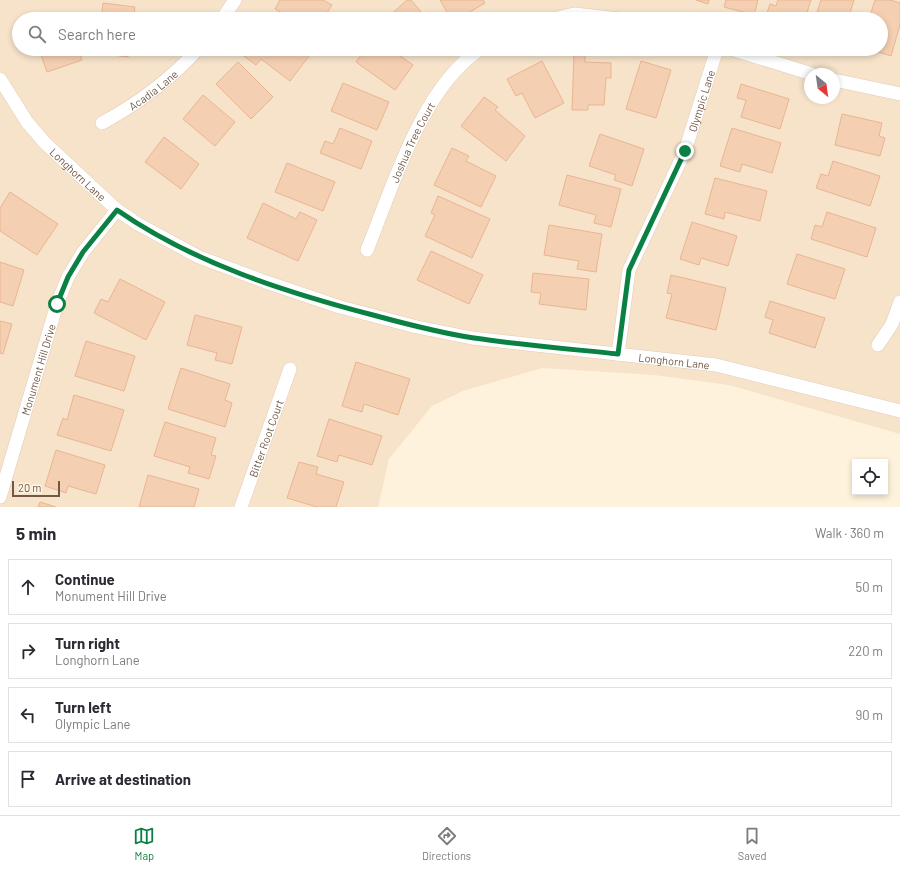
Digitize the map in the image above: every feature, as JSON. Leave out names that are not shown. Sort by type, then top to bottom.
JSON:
[{"type":"street","points":[[227,12],[235,0]]},
{"type":"street","name":"Acadia Lane","points":[[102,123],[128,109],[158,88],[191,56]]},
{"type":"street","name":"Joshua Tree Court","points":[[367,250],[415,132],[456,69],[472,56]]},
{"type":"street","name":"Olympic Lane","points":[[618,354],[629,270],[685,151],[715,56]]},
{"type":"street","points":[[754,56],[804,72]]},
{"type":"street","name":"Longhorn Lane","points":[[0,79],[27,122],[44,143],[117,210],[138,224],[199,257],[266,282],[340,306],[417,327],[472,338],[716,365],[900,411]]},
{"type":"street","points":[[840,81],[900,94]]},
{"type":"street","name":"Monument Hill Drive","points":[[0,497],[57,304],[65,284],[83,252],[117,210]]},
{"type":"street","points":[[878,345],[892,324],[900,302]]},
{"type":"street","name":"Bitter Root Court","points":[[241,507],[290,369]]},
{"type":"shaded area","points":[[0,0],[900,0],[900,434],[729,385],[654,375],[542,368],[463,391],[432,406],[389,459],[378,507],[0,507]]},
{"type":"building","points":[[280,0],[323,0],[332,5],[328,12],[280,12],[275,9]]},
{"type":"building","points":[[407,0],[411,0],[421,12],[394,12]]},
{"type":"building","points":[[440,0],[483,0],[485,3],[470,12],[447,12]]},
{"type":"building","points":[[696,0],[709,0],[708,4]]},
{"type":"building","points":[[726,0],[758,0],[755,12],[743,12],[724,7]]},
{"type":"building","points":[[778,0],[811,0],[807,12],[767,12],[770,4],[776,6]]},
{"type":"building","points":[[821,0],[854,0],[850,12],[817,12]]},
{"type":"building","points":[[875,0],[890,0],[900,3],[900,25],[891,56],[888,55],[888,12],[871,12]]},
{"type":"building","points":[[103,3],[135,7],[134,12],[102,12]]},
{"type":"building","points":[[41,56],[81,56],[82,60],[47,72]]},
{"type":"building","points":[[244,56],[309,56],[290,81],[261,59],[256,65]]},
{"type":"building","points":[[361,56],[401,56],[413,65],[395,90],[356,62]]},
{"type":"building","points":[[574,56],[585,56],[585,62],[611,63],[611,78],[606,78],[604,105],[588,105],[588,110],[572,110]]},
{"type":"building","points":[[542,61],[564,103],[535,118],[522,93],[516,96],[507,79]]},
{"type":"building","points":[[641,61],[671,70],[656,118],[626,109]]},
{"type":"building","points":[[238,62],[273,97],[251,119],[216,84]]},
{"type":"building","points":[[343,83],[389,102],[377,130],[331,111]]},
{"type":"building","points":[[741,84],[789,99],[780,129],[741,117],[746,100],[737,98]]},
{"type":"building","points":[[203,95],[235,122],[215,146],[183,119]]},
{"type":"building","points":[[484,97],[498,107],[495,110],[525,136],[506,161],[461,126]]},
{"type":"building","points":[[842,114],[882,123],[879,136],[885,138],[880,156],[835,145]]},
{"type":"building","points":[[340,128],[372,141],[361,169],[320,153],[325,141],[333,144]]},
{"type":"building","points":[[732,128],[781,143],[772,173],[742,164],[740,172],[720,166]]},
{"type":"building","points":[[600,134],[644,149],[632,186],[614,180],[616,175],[589,166]]},
{"type":"building","points":[[164,137],[199,164],[181,189],[145,162]]},
{"type":"building","points":[[452,148],[469,156],[466,161],[496,176],[481,207],[434,185]]},
{"type":"building","points":[[833,161],[880,176],[870,206],[816,188],[821,174],[828,176]]},
{"type":"building","points":[[287,163],[335,182],[323,211],[275,192]]},
{"type":"building","points":[[567,175],[621,189],[611,227],[594,223],[596,215],[559,205]]},
{"type":"building","points":[[715,178],[767,191],[760,221],[725,212],[724,219],[705,214]]},
{"type":"building","points":[[10,192],[58,224],[37,255],[0,231],[0,208]]},
{"type":"building","points":[[438,196],[490,219],[472,258],[425,236],[435,215],[431,213]]},
{"type":"building","points":[[263,203],[296,219],[300,212],[317,220],[298,261],[247,238]]},
{"type":"building","points":[[827,212],[876,228],[867,257],[811,239],[815,225],[822,227]]},
{"type":"building","points":[[692,222],[737,236],[728,266],[701,258],[699,265],[680,259]]},
{"type":"building","points":[[549,225],[602,234],[596,272],[577,269],[579,261],[544,255]]},
{"type":"building","points":[[431,251],[483,275],[469,304],[417,280]]},
{"type":"building","points":[[797,254],[845,269],[835,299],[787,284]]},
{"type":"building","points":[[0,262],[24,270],[13,306],[0,302]]},
{"type":"building","points":[[533,273],[589,279],[586,310],[539,304],[541,293],[531,292]]},
{"type":"building","points":[[671,275],[726,288],[716,330],[666,318],[672,294],[667,293]]},
{"type":"building","points":[[120,279],[165,302],[146,340],[94,313],[101,299],[108,302]]},
{"type":"building","points":[[770,301],[825,318],[815,348],[769,333],[773,320],[765,317]]},
{"type":"building","points":[[195,315],[242,327],[232,364],[215,360],[217,353],[187,345]]},
{"type":"building","points":[[0,321],[12,324],[3,354],[0,353]]},
{"type":"building","points":[[86,341],[135,356],[124,391],[75,376]]},
{"type":"building","points":[[356,362],[410,379],[398,415],[364,404],[362,412],[342,406]]},
{"type":"building","points":[[181,368],[230,384],[225,400],[232,403],[225,427],[168,409]]},
{"type":"building","points":[[74,395],[124,410],[111,451],[57,435],[63,418],[67,420]]},
{"type":"building","points":[[329,419],[382,436],[372,465],[339,455],[337,462],[317,456]]},
{"type":"building","points":[[165,422],[216,438],[211,455],[216,456],[209,479],[188,473],[190,467],[154,456]]},
{"type":"building","points":[[56,450],[105,465],[96,494],[68,486],[66,493],[45,486]]},
{"type":"building","points":[[299,462],[318,467],[316,474],[344,482],[336,507],[317,507],[287,498]]},
{"type":"building","points":[[148,475],[199,489],[194,507],[139,507]]},
{"type":"building","points":[[40,502],[56,507],[38,507]]},
{"type":"route","points":[[57,304],[68,277],[83,252],[117,210],[138,224],[199,257],[266,282],[340,306],[417,327],[472,338],[618,354],[629,270],[685,151]]}]
